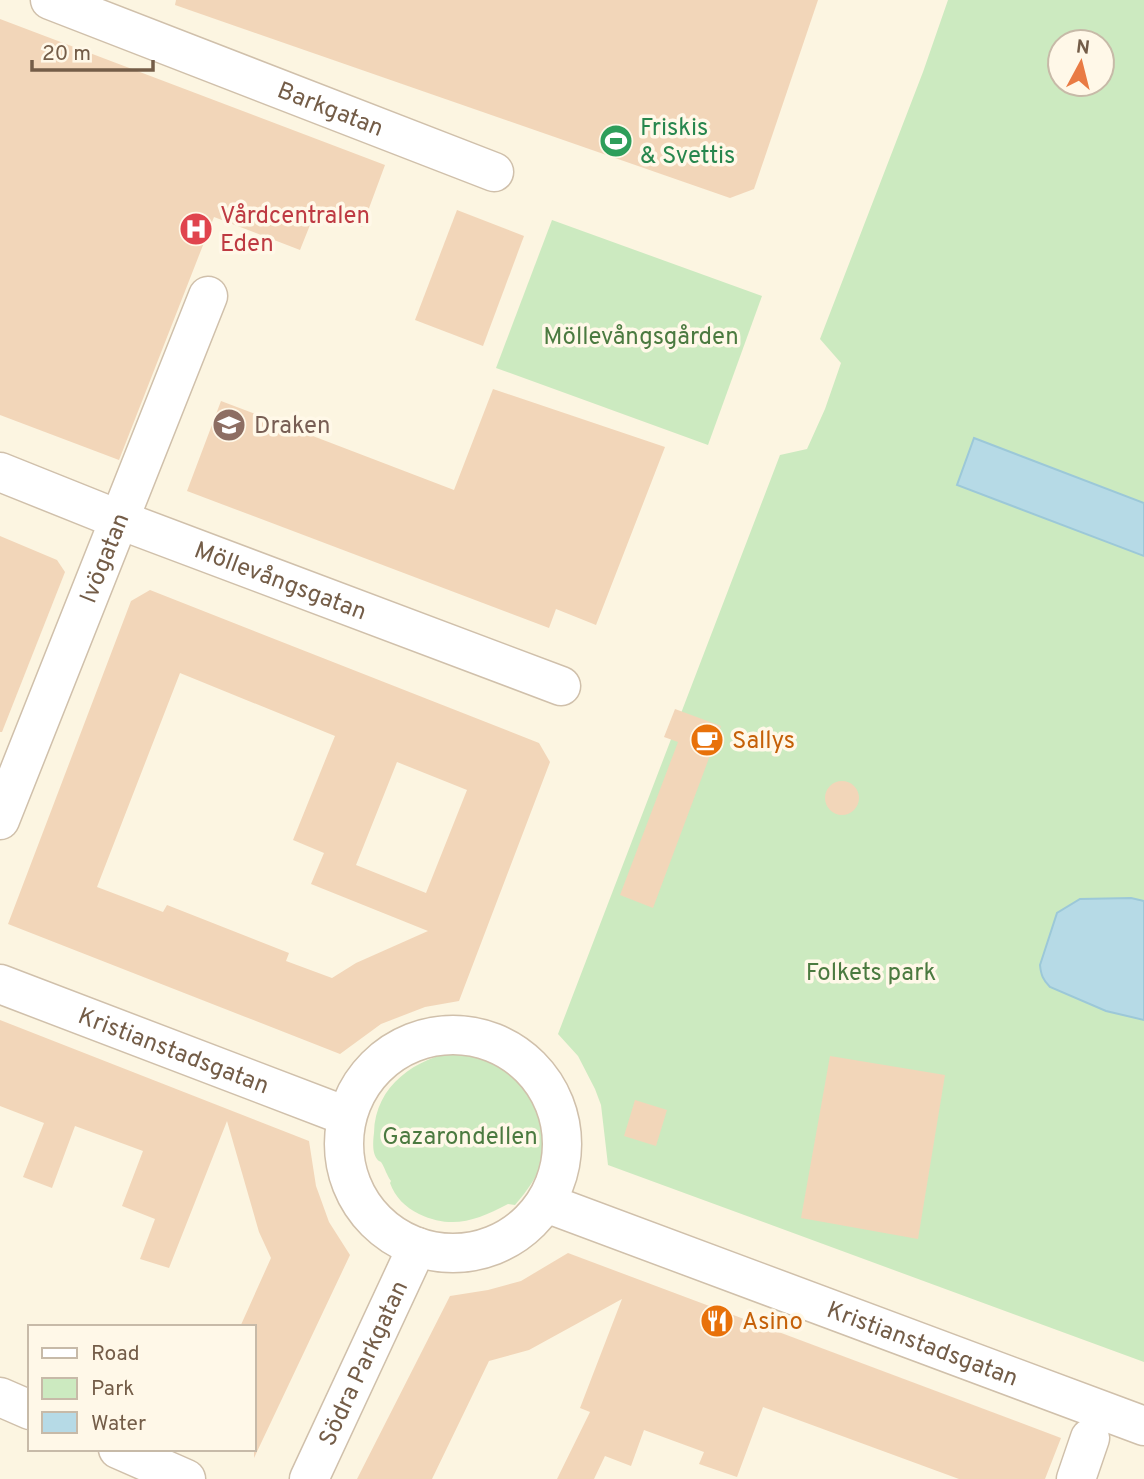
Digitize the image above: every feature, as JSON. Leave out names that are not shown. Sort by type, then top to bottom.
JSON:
[{"type":"street","name":"Barkgatan","points":[[50,0],[494,172]]},
{"type":"street","name":"Ivögatan","points":[[0,820],[208,296]]},
{"type":"street","name":"Möllevångsgatan","points":[[0,472],[561,686]]},
{"type":"street","name":"Kristianstadsgatan","points":[[0,984],[346,1116]]},
{"type":"street","points":[[464,1034],[490,1040],[512,1051],[531,1066],[546,1086],[557,1108],[562,1132],[562,1156],[556,1181],[545,1203],[536,1215],[510,1238],[474,1252],[443,1253],[417,1247],[387,1231],[371,1217],[349,1182],[343,1144],[346,1116],[356,1092],[371,1071],[390,1054],[413,1041],[438,1035],[464,1034]]},
{"type":"street","name":"Kristianstadsgatan","points":[[545,1203],[1144,1426]]},
{"type":"street","name":"Södra Parkgatan","points":[[309,1479],[417,1247]]},
{"type":"street","points":[[0,1397],[28,1409]]},
{"type":"street","points":[[1076,1479],[1090,1438]]},
{"type":"street","points":[[123,1451],[186,1479]]},
{"type":"green space","name":"Folkets park","points":[[948,0],[1144,0],[1144,1362],[608,1165],[601,1105],[595,1089],[578,1056],[558,1034],[780,455],[807,449],[825,409],[841,363],[820,339]]},
{"type":"green space","name":"Möllevångsgården","points":[[552,220],[762,296],[708,445],[496,368]]},
{"type":"green space","name":"Gazarondellen","points":[[459,1051],[495,1059],[517,1073],[524,1080],[524,1085],[534,1098],[539,1112],[543,1111],[548,1137],[543,1161],[531,1185],[515,1205],[508,1204],[486,1215],[454,1222],[431,1219],[405,1205],[392,1188],[373,1147],[376,1116],[390,1088],[413,1067]]},
{"type":"water","points":[[974,438],[1144,503],[1144,556],[957,485]]},
{"type":"water","points":[[1131,898],[1144,901],[1144,1020],[1106,1011],[1050,987],[1043,977],[1040,965],[1057,913],[1080,899]]},
{"type":"building","points":[[176,0],[818,0],[754,189],[730,198],[175,5]]},
{"type":"building","points":[[0,19],[385,165],[362,227],[316,210],[300,250],[214,217],[119,460],[0,415]]},
{"type":"building","points":[[457,210],[524,236],[483,346],[415,320]]},
{"type":"building","points":[[493,389],[665,447],[596,625],[556,609],[549,628],[187,491],[221,401],[454,490]]},
{"type":"building","points":[[0,536],[57,560],[65,572],[2,732],[0,732]]},
{"type":"building","points":[[150,590],[539,743],[550,762],[459,1001],[425,1007],[381,1024],[340,1054],[8,924],[131,601]],"holes":[[[180,673],[335,736],[293,840],[324,853],[311,884],[428,931],[356,963],[332,978],[286,961],[289,953],[167,905],[163,912],[97,887]],[[397,762],[467,790],[426,893],[356,865]]]},
{"type":"building","points":[[675,709],[721,726],[653,908],[620,895],[678,742],[664,737]]},
{"type":"building","points":[[842,781],[854,786],[859,798],[854,810],[842,815],[830,810],[825,798],[830,786]]},
{"type":"building","points":[[0,1020],[309,1141],[316,1186],[329,1222],[350,1255],[254,1458],[256,1325],[241,1325],[271,1258],[259,1232],[227,1121],[169,1268],[140,1259],[155,1219],[122,1206],[143,1151],[75,1126],[52,1188],[23,1177],[44,1123],[0,1106]]},
{"type":"building","points":[[830,1056],[945,1075],[918,1239],[801,1218]]},
{"type":"building","points":[[635,1100],[667,1110],[656,1146],[624,1136]]},
{"type":"building","points":[[568,1253],[1061,1438],[1045,1479],[959,1479],[763,1407],[737,1477],[699,1464],[704,1452],[644,1430],[631,1466],[605,1456],[594,1479],[557,1479],[590,1412],[580,1408],[622,1299],[529,1350],[489,1361],[432,1479],[357,1479],[450,1296],[521,1281]]},
{"type":"place","name":"Friskis & Svettis","points":[[616,141]]},
{"type":"place","name":"Vårdcentralen Eden","points":[[196,229]]},
{"type":"place","name":"Draken","points":[[229,425]]},
{"type":"place","name":"Sallys","points":[[707,740]]},
{"type":"place","name":"Asino","points":[[717,1321]]}]
